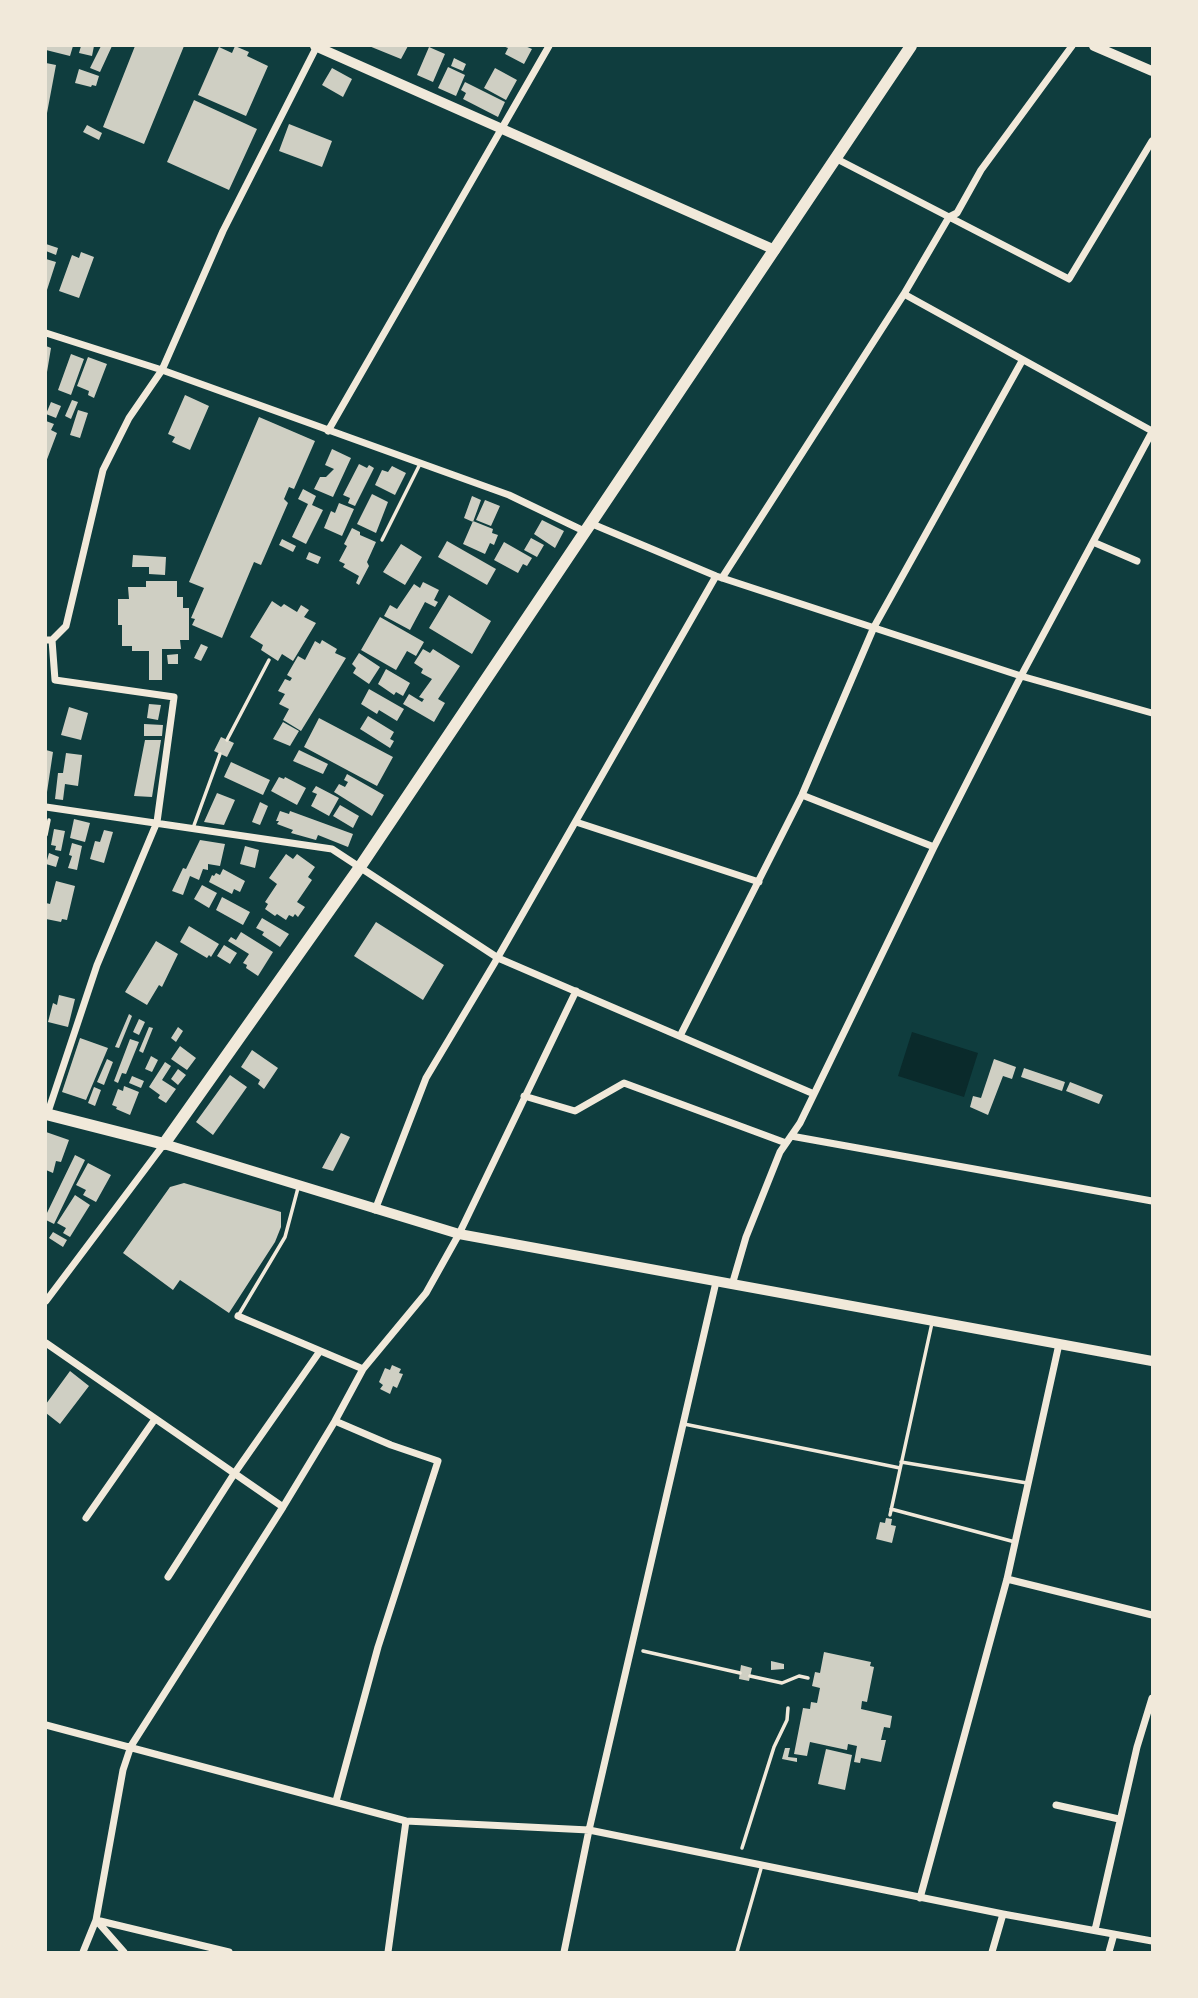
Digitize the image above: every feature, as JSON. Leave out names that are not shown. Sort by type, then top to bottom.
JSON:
[{"type":"main road","points":[[46,1115],[164,1144],[360,867],[911,46]]},
{"type":"street","points":[[46,1115],[97,965],[157,822],[174,697],[55,680],[49,640],[66,626],[103,470],[129,418],[162,370],[223,231],[316,46],[775,250]]},
{"type":"street","points":[[328,431],[549,46]]},
{"type":"street","points":[[376,1210],[426,1079],[719,577],[904,293],[949,218],[957,213],[981,170],[1072,46]]},
{"type":"street","points":[[1094,46],[1153,71]]},
{"type":"street","points":[[834,157],[1069,279],[1153,141]]},
{"type":"street","points":[[732,1285],[746,1237],[780,1152],[800,1123],[934,847],[1021,676],[1153,431],[1022,361],[904,293]]},
{"type":"street","points":[[46,333],[162,370],[509,495],[719,577],[1021,676],[1153,713]]},
{"type":"street","points":[[680,1036],[802,795],[874,627],[1022,361]]},
{"type":"street","points":[[1093,542],[1137,561]]},
{"type":"street","points":[[802,795],[934,847]]},
{"type":"street","points":[[46,807],[332,849],[498,958],[814,1094]]},
{"type":"street","points":[[576,822],[759,881]]},
{"type":"street","points":[[83,1952],[96,1920],[122,1770],[131,1746],[283,1507],[363,1369],[426,1293],[458,1234],[576,991]]},
{"type":"street","points":[[524,1096],[575,1111],[624,1083],[789,1139],[1153,1201]]},
{"type":"street","points":[[46,1301],[164,1144],[458,1234],[1153,1360]]},
{"type":"street","points":[[564,1952],[589,1830],[716,1282]]},
{"type":"street","points":[[239,1316],[363,1369]]},
{"type":"street","points":[[46,1343],[283,1507]]},
{"type":"street","points":[[920,1898],[1007,1579],[1059,1344]]},
{"type":"street","points":[[168,1577],[234,1474],[320,1351]]},
{"type":"street","points":[[86,1518],[155,1419]]},
{"type":"street","points":[[335,1421],[391,1446],[438,1461],[378,1647],[336,1801]]},
{"type":"street","points":[[1007,1579],[1153,1615]]},
{"type":"street","points":[[1095,1930],[1119,1819],[1153,1698]]},
{"type":"street","points":[[46,1725],[406,1821],[589,1830],[920,1898],[1153,1941]]},
{"type":"street","points":[[1056,1805],[1119,1819]]},
{"type":"street","points":[[388,1952],[406,1821]]},
{"type":"street","points":[[992,1952],[1003,1914]]},
{"type":"street","points":[[96,1920],[124,1952]]},
{"type":"street","points":[[96,1920],[229,1952]]},
{"type":"street","points":[[1109,1952],[1114,1934]]},
{"type":"lane","points":[[382,540],[420,464]]},
{"type":"lane","points":[[193,828],[220,754]]},
{"type":"lane","points":[[239,1316],[285,1237],[298,1186]]},
{"type":"lane","points":[[933,1321],[890,1512],[1015,1542]]},
{"type":"lane","points":[[684,1424],[900,1468]]},
{"type":"lane","points":[[901,1462],[1029,1483]]},
{"type":"lane","points":[[737,1952],[762,1865]]},
{"type":"path","points":[[227,740],[269,660]]},
{"type":"path","points":[[631,1649],[740,1673]]},
{"type":"path","points":[[750,1676],[782,1683],[799,1676],[808,1678]]},
{"type":"path","points":[[738,1861],[774,1747],[787,1720],[788,1708]]},
{"type":"water","points":[[912,1032],[978,1053],[964,1097],[898,1076]]},
{"type":"building","points":[[46,46],[73,46],[70,56],[46,50]]},
{"type":"building","points":[[81,46],[94,46],[92,56],[79,53]]},
{"type":"building","points":[[101,46],[112,46],[100,72],[90,68]]},
{"type":"building","points":[[135,46],[184,46],[144,144],[103,127]]},
{"type":"building","points":[[235,46],[249,52],[247,56],[268,66],[246,116],[198,95],[219,47],[232,53]]},
{"type":"building","points":[[369,46],[408,46],[401,59]]},
{"type":"building","points":[[503,46],[525,46],[532,49],[524,64],[505,54],[508,48]]},
{"type":"building","points":[[429,47],[445,54],[433,82],[417,75]]},
{"type":"building","points":[[454,58],[466,64],[463,71],[451,66]]},
{"type":"building","points":[[46,63],[56,65],[47,113],[46,113]]},
{"type":"building","points":[[448,67],[465,75],[456,96],[438,88]]},
{"type":"building","points":[[332,68],[352,79],[343,97],[322,85]]},
{"type":"building","points":[[495,68],[517,80],[506,100],[484,88]]},
{"type":"building","points":[[79,69],[99,76],[96,86],[75,83]]},
{"type":"building","points":[[465,82],[505,102],[498,117],[463,99],[466,93],[461,90]]},
{"type":"building","points":[[194,100],[257,129],[229,190],[167,162]]},
{"type":"building","points":[[289,124],[332,141],[322,167],[279,151]]},
{"type":"building","points":[[87,125],[102,133],[99,140],[83,132]]},
{"type":"building","points":[[46,244],[58,248],[56,255],[46,251]]},
{"type":"building","points":[[81,252],[94,257],[79,298],[59,291],[72,255],[79,258]]},
{"type":"building","points":[[46,259],[56,262],[46,293]]},
{"type":"building","points":[[46,346],[51,348],[47,372],[46,372]]},
{"type":"building","points":[[71,354],[84,359],[71,395],[58,390]]},
{"type":"building","points":[[88,357],[107,364],[94,398],[88,395],[89,391],[77,386]]},
{"type":"building","points":[[185,395],[209,406],[190,450],[172,442],[175,437],[168,434]]},
{"type":"building","points":[[72,400],[78,402],[71,419],[65,416]]},
{"type":"building","points":[[51,402],[61,406],[56,418],[46,414]]},
{"type":"building","points":[[78,410],[88,413],[80,438],[70,435]]},
{"type":"building","points":[[259,417],[315,441],[294,489],[289,487],[284,499],[288,503],[261,565],[254,562],[222,638],[192,625],[195,619],[191,618],[204,588],[189,582]]},
{"type":"building","points":[[46,421],[54,424],[51,430],[57,433],[46,462]]},
{"type":"building","points":[[332,449],[351,458],[333,497],[314,489],[320,477],[326,477],[334,469],[325,465]]},
{"type":"building","points":[[359,464],[374,468],[355,506],[348,503],[350,498],[343,495]]},
{"type":"building","points":[[392,466],[406,473],[395,495],[375,485],[382,470],[388,472]]},
{"type":"building","points":[[303,489],[316,496],[312,505],[323,510],[306,544],[292,537],[308,504],[298,499]]},
{"type":"building","points":[[372,494],[388,502],[376,533],[357,524]]},
{"type":"building","points":[[472,496],[481,500],[473,522],[464,518]]},
{"type":"building","points":[[485,500],[500,506],[491,526],[476,520]]},
{"type":"building","points":[[339,503],[354,509],[342,536],[324,528],[331,511],[335,513]]},
{"type":"building","points":[[542,520],[564,531],[555,548],[534,534]]},
{"type":"building","points":[[473,521],[493,529],[492,533],[498,535],[494,545],[490,543],[485,554],[463,544]]},
{"type":"building","points":[[352,528],[376,542],[367,562],[369,566],[359,585],[356,583],[359,576],[343,567],[345,564],[339,561]]},
{"type":"building","points":[[531,538],[544,545],[537,557],[524,550]]},
{"type":"building","points":[[282,539],[296,546],[293,552],[279,545]]},
{"type":"building","points":[[447,541],[496,569],[487,585],[438,557]]},
{"type":"building","points":[[504,542],[532,558],[527,566],[523,564],[518,573],[494,560]]},
{"type":"building","points":[[401,544],[422,557],[405,585],[383,572]]},
{"type":"building","points":[[309,552],[321,557],[318,564],[306,559]]},
{"type":"building","points":[[133,555],[166,557],[165,575],[149,574],[149,567],[132,567]]},
{"type":"building","points":[[146,581],[177,581],[177,597],[183,597],[183,608],[189,608],[189,640],[180,640],[181,649],[162,649],[162,680],[149,680],[149,651],[132,651],[132,646],[122,646],[122,625],[118,625],[118,599],[129,599],[128,587],[146,587]]},
{"type":"building","points":[[423,582],[439,590],[434,600],[438,602],[435,607],[425,602],[410,630],[384,616],[390,605],[397,609],[414,584],[420,588]]},
{"type":"building","points":[[449,595],[491,621],[472,654],[429,628]]},
{"type":"building","points":[[272,601],[297,612],[301,605],[309,610],[304,617],[316,623],[293,661],[282,654],[278,661],[261,650],[263,645],[250,637]]},
{"type":"building","points":[[380,617],[424,642],[416,656],[407,651],[396,670],[361,650]]},
{"type":"building","points":[[322,640],[337,649],[335,653],[346,658],[301,731],[283,720],[289,709],[279,704],[285,694],[278,691],[285,679],[290,681],[292,678],[287,675],[298,656],[305,660],[315,641],[320,644]]},
{"type":"building","points":[[201,644],[208,647],[201,661],[194,658]]},
{"type":"building","points":[[423,649],[430,653],[433,649],[460,666],[438,699],[445,703],[434,722],[403,704],[409,694],[422,702],[424,699],[419,697],[432,679],[421,673],[423,669],[414,663]]},
{"type":"building","points":[[359,653],[380,667],[369,684],[353,673],[356,668],[352,664]]},
{"type":"building","points":[[178,654],[178,664],[168,664],[167,655]]},
{"type":"building","points":[[386,669],[410,683],[403,696],[396,692],[394,695],[378,684]]},
{"type":"building","points":[[369,689],[404,709],[397,721],[379,710],[377,714],[361,704]]},
{"type":"building","points":[[149,704],[161,705],[158,720],[147,718]]},
{"type":"building","points":[[69,707],[88,713],[81,740],[61,735]]},
{"type":"building","points":[[368,716],[394,732],[390,739],[394,741],[390,748],[360,729]]},
{"type":"building","points":[[319,718],[393,757],[377,786],[304,747]]},
{"type":"building","points":[[283,722],[299,731],[290,746],[273,739]]},
{"type":"building","points":[[144,724],[163,725],[162,736],[144,736]]},
{"type":"building","points":[[221,737],[234,743],[227,757],[214,751]]},
{"type":"building","points":[[145,740],[161,740],[152,797],[134,796]]},
{"type":"building","points":[[46,750],[53,752],[47,792],[46,792]]},
{"type":"building","points":[[299,750],[328,764],[323,774],[293,761]]},
{"type":"building","points":[[66,753],[82,755],[78,786],[65,784],[63,800],[55,799],[58,773],[63,773]]},
{"type":"building","points":[[231,762],[270,780],[263,795],[224,777]]},
{"type":"building","points":[[347,774],[384,795],[372,816],[334,792],[339,784],[345,787],[348,782],[344,780]]},
{"type":"building","points":[[279,777],[285,777],[306,788],[297,805],[271,791]]},
{"type":"building","points":[[316,786],[339,798],[329,816],[311,806],[317,794],[312,792]]},
{"type":"building","points":[[217,793],[235,800],[224,825],[204,822]]},
{"type":"building","points":[[260,802],[268,806],[260,825],[252,822]]},
{"type":"building","points":[[340,805],[359,816],[353,828],[333,816]]},
{"type":"building","points":[[280,811],[289,814],[290,811],[353,834],[348,847],[318,835],[316,840],[291,833],[293,830],[277,824]]},
{"type":"building","points":[[74,819],[90,823],[85,842],[70,838]]},
{"type":"building","points":[[54,829],[65,831],[61,851],[55,850],[56,846],[51,845]]},
{"type":"building","points":[[104,830],[113,832],[104,863],[90,859],[95,841],[100,842]]},
{"type":"building","points":[[200,840],[225,844],[220,866],[208,864],[208,870],[203,869],[199,880],[190,876],[183,895],[172,891],[183,868],[186,869]]},
{"type":"building","points":[[72,843],[82,846],[77,870],[68,868]]},
{"type":"building","points":[[245,846],[259,850],[255,868],[240,864]]},
{"type":"building","points":[[49,853],[59,857],[56,867],[46,864]]},
{"type":"building","points":[[286,854],[293,859],[297,854],[315,867],[308,877],[312,880],[297,902],[305,907],[298,917],[295,914],[293,917],[289,915],[286,920],[265,909],[268,904],[265,902],[277,884],[269,878]]},
{"type":"building","points":[[223,869],[245,881],[240,892],[234,889],[232,894],[209,882],[212,875],[220,875]]},
{"type":"building","points":[[56,881],[75,886],[67,920],[62,919],[61,922],[46,919],[46,903],[50,904]]},
{"type":"building","points":[[202,885],[217,893],[209,908],[194,899]]},
{"type":"building","points":[[222,897],[250,912],[243,925],[216,910]]},
{"type":"building","points":[[262,918],[289,934],[280,947],[256,928]]},
{"type":"building","points":[[376,922],[444,965],[423,1000],[354,956]]},
{"type":"building","points":[[189,926],[219,944],[211,957],[209,955],[207,958],[180,942]]},
{"type":"building","points":[[241,932],[273,952],[258,976],[243,963],[249,954],[228,941],[231,937],[236,940]]},
{"type":"building","points":[[156,941],[178,954],[162,987],[159,985],[147,1005],[125,992]]},
{"type":"building","points":[[224,945],[237,953],[230,964],[217,956]]},
{"type":"building","points":[[59,995],[75,999],[68,1027],[48,1022],[53,1003],[57,1005]]},
{"type":"building","points":[[129,1014],[132,1016],[119,1048],[115,1047]]},
{"type":"building","points":[[139,1019],[145,1022],[139,1035],[133,1032]]},
{"type":"building","points":[[149,1027],[153,1028],[143,1053],[139,1051]]},
{"type":"building","points":[[178,1027],[183,1031],[176,1042],[171,1038]]},
{"type":"building","points":[[80,1038],[108,1048],[86,1100],[62,1092]]},
{"type":"building","points":[[130,1039],[139,1042],[126,1074],[122,1073],[118,1083],[114,1081]]},
{"type":"building","points":[[180,1046],[196,1058],[187,1070],[171,1059]]},
{"type":"building","points":[[252,1050],[278,1068],[264,1089],[258,1084],[260,1080],[241,1067]]},
{"type":"building","points":[[151,1056],[158,1060],[152,1072],[145,1069]]},
{"type":"building","points":[[107,1059],[113,1062],[104,1085],[97,1082]]},
{"type":"building","points":[[994,1059],[1016,1067],[1012,1079],[1003,1076],[988,1115],[970,1107],[973,1096],[981,1098]]},
{"type":"building","points":[[165,1062],[171,1066],[162,1080],[176,1089],[166,1103],[149,1087]]},
{"type":"building","points":[[1024,1068],[1065,1082],[1062,1091],[1021,1077]]},
{"type":"building","points":[[178,1069],[186,1075],[178,1085],[171,1079]]},
{"type":"building","points":[[230,1075],[247,1087],[213,1135],[196,1122]]},
{"type":"building","points":[[132,1076],[144,1081],[141,1088],[129,1083]]},
{"type":"building","points":[[1070,1082],[1103,1095],[1099,1104],[1066,1091]]},
{"type":"building","points":[[124,1086],[139,1092],[130,1115],[112,1105],[118,1089],[123,1091]]},
{"type":"building","points":[[94,1087],[101,1090],[95,1106],[88,1103]]},
{"type":"building","points":[[46,1132],[69,1140],[61,1162],[56,1161],[53,1173],[46,1170]]},
{"type":"building","points":[[341,1133],[350,1137],[333,1171],[322,1168]]},
{"type":"building","points":[[75,1155],[85,1160],[54,1224],[46,1220],[46,1215]]},
{"type":"building","points":[[88,1163],[111,1175],[96,1202],[83,1195],[86,1190],[76,1185]]},
{"type":"building","points":[[184,1183],[281,1212],[281,1227],[275,1242],[229,1313],[180,1280],[173,1290],[123,1253],[170,1187]]},
{"type":"building","points":[[75,1195],[90,1205],[70,1237],[63,1233],[66,1228],[57,1223]]},
{"type":"building","points":[[53,1232],[67,1240],[63,1247],[49,1238]]},
{"type":"building","points":[[392,1365],[401,1369],[399,1373],[403,1374],[397,1388],[393,1386],[390,1394],[380,1389],[383,1385],[379,1382],[385,1368],[390,1370]]},
{"type":"building","points":[[70,1371],[89,1386],[60,1424],[46,1413],[46,1404]]},
{"type":"building","points":[[886,1518],[892,1519],[891,1525],[896,1526],[892,1543],[876,1539],[880,1522],[885,1523]]},
{"type":"building","points":[[824,1652],[871,1662],[870,1666],[874,1667],[867,1702],[862,1701],[861,1709],[892,1716],[890,1728],[884,1727],[881,1740],[886,1740],[881,1762],[861,1758],[860,1763],[854,1762],[857,1746],[848,1744],[847,1750],[810,1742],[807,1756],[794,1754],[803,1708],[810,1709],[811,1702],[817,1703],[820,1688],[812,1686],[815,1672],[820,1673]]},
{"type":"building","points":[[771,1661],[784,1664],[784,1669],[771,1670]]},
{"type":"building","points":[[741,1665],[752,1668],[749,1681],[739,1679]]},
{"type":"building","points":[[785,1748],[790,1748],[788,1757],[797,1758],[797,1762],[782,1759]]},
{"type":"building","points":[[826,1749],[852,1755],[845,1790],[818,1784]]}]
